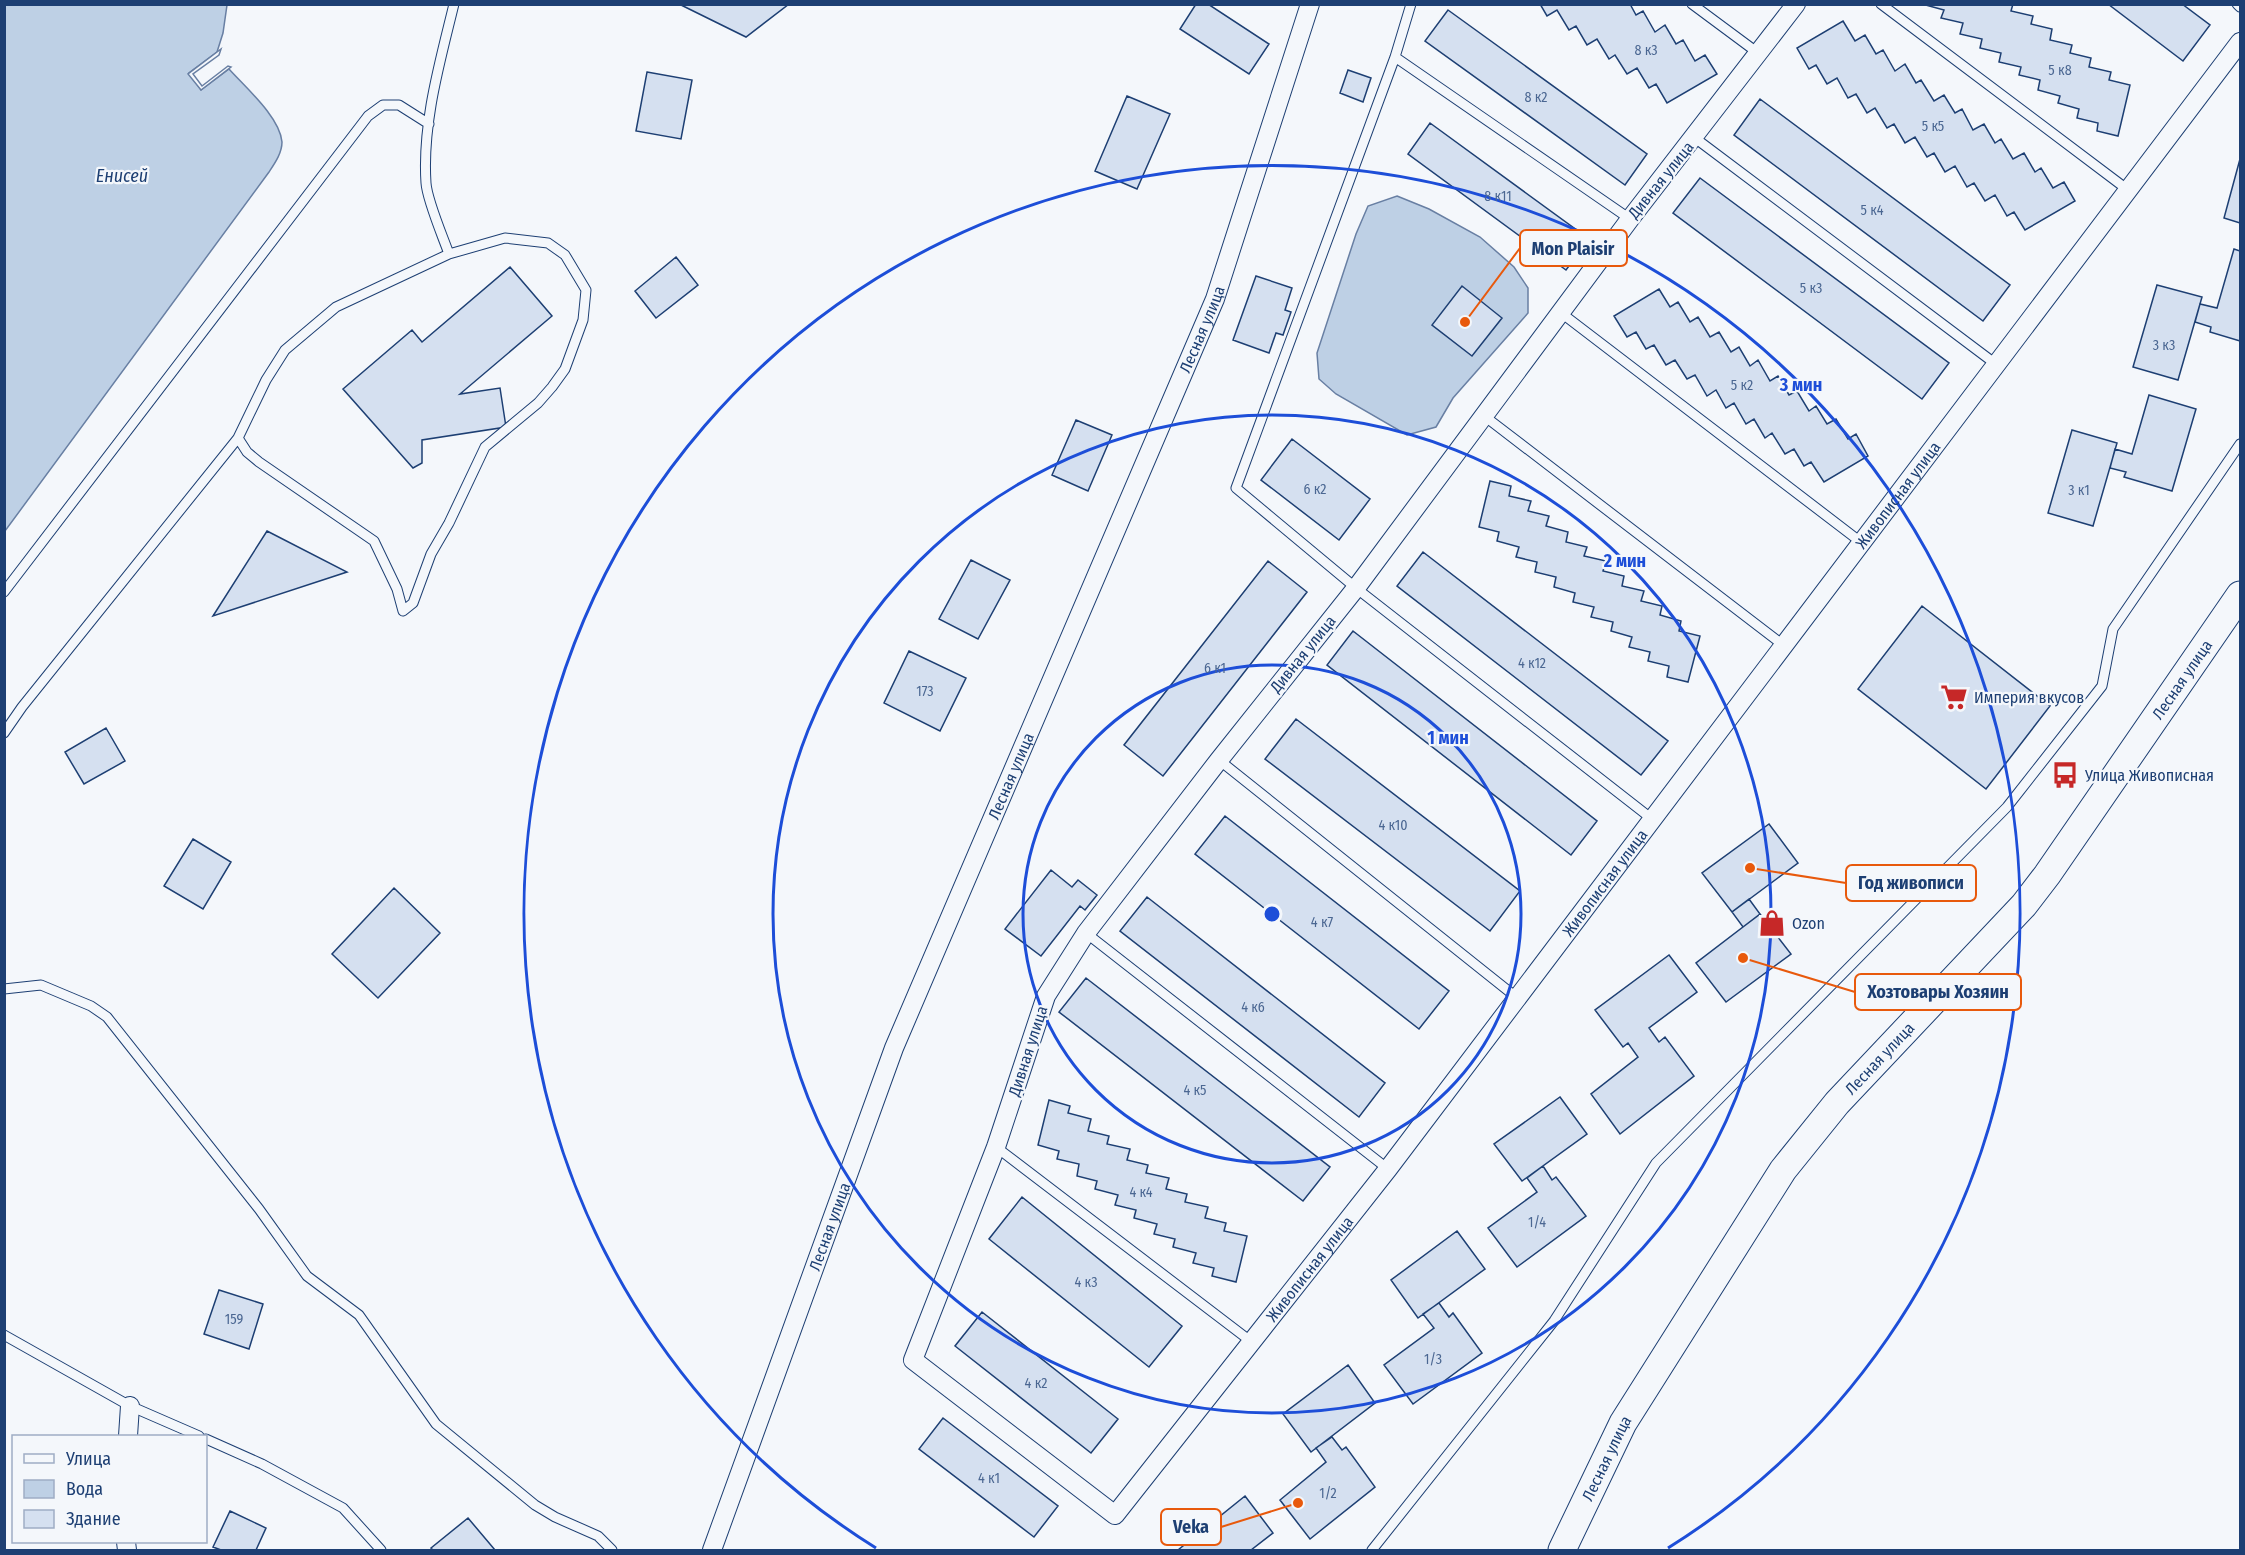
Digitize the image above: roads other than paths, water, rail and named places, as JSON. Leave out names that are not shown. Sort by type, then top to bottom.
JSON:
[{"type":"main road","name":"Лесная улица","points":[[1562,1551],[1623,1423],[1783,1170],[1837,1103],[2030,897],[2241,595]]},
{"type":"street","name":"Лесная улица","points":[[712,1551],[894,1048],[1215,299],[1310,4]]},
{"type":"street","name":"Дивная улица","points":[[913,1360],[996,1147],[1046,996],[1086,933],[1219,760],[1356,588],[1630,219],[1695,138],[1796,4]]},
{"type":"street","name":"Живописная улица","points":[[913,1360],[1116,1515],[1388,1169],[2241,42]]},
{"type":"street","points":[[128,1435],[130,1406]]},
{"type":"lane","points":[[449,254],[426,185],[429,124],[434,84],[454,4]]},
{"type":"lane","points":[[1412,4],[1395,57],[1236,488],[1356,588],[1652,819]]},
{"type":"lane","points":[[1692,4],[1758,53]]},
{"type":"lane","points":[[1881,4],[2128,190]]},
{"type":"lane","points":[[1395,57],[1630,219]]},
{"type":"lane","points":[[4,592],[368,116],[383,105],[399,105],[429,124]]},
{"type":"lane","points":[[1695,138],[1997,365]]},
{"type":"lane","points":[[4,733],[29,698],[238,438],[266,380],[285,350],[336,307],[449,254],[505,238],[548,243],[565,255],[586,290],[583,320],[565,369],[538,403],[484,447],[449,523],[431,554],[412,603],[403,611],[397,589],[374,541],[259,462],[247,452],[238,438]]},
{"type":"lane","points":[[1560,312],[1862,543]]},
{"type":"lane","points":[[1483,415],[1783,645]]},
{"type":"lane","points":[[1372,1551],[1554,1321],[1656,1163],[2007,807],[2102,686],[2113,628],[2241,444]]},
{"type":"lane","points":[[1219,760],[1516,997]]},
{"type":"lane","points":[[1086,933],[1388,1169]]},
{"type":"lane","points":[[4,989],[41,985],[91,1006],[107,1017],[259,1209],[306,1276],[359,1315],[436,1425],[535,1505],[555,1517],[598,1536],[612,1551]]},
{"type":"lane","points":[[996,1147],[1253,1343]]},
{"type":"lane","points":[[4,1335],[130,1406],[195,1435]]},
{"type":"lane","points":[[207,1439],[262,1464],[343,1508],[381,1551]]},
{"type":"water","name":"Енисей","points":[[5,5],[227,5],[223,33],[217,52],[189,73],[201,90],[229,69],[269,113],[280,132],[282,146],[269,172],[5,531]]},
{"type":"water","points":[[1397,196],[1429,209],[1480,237],[1514,267],[1528,288],[1528,313],[1453,398],[1436,427],[1407,435],[1336,394],[1319,379],[1317,353],[1356,234],[1368,206]]},
{"type":"place","name":"Mon Plaisir","points":[[1465,322]]},
{"type":"place","name":"Империя вкусов","points":[[1954,697]]},
{"type":"place","name":"Улица Живописная","points":[[2065,775]]},
{"type":"place","name":"Год живописи","points":[[1750,868]]},
{"type":"place","name":"Ozon","points":[[1772,923]]},
{"type":"place","name":"Хозтовары Хозяин","points":[[1743,958]]},
{"type":"place","name":"Veka","points":[[1298,1503]]}]
